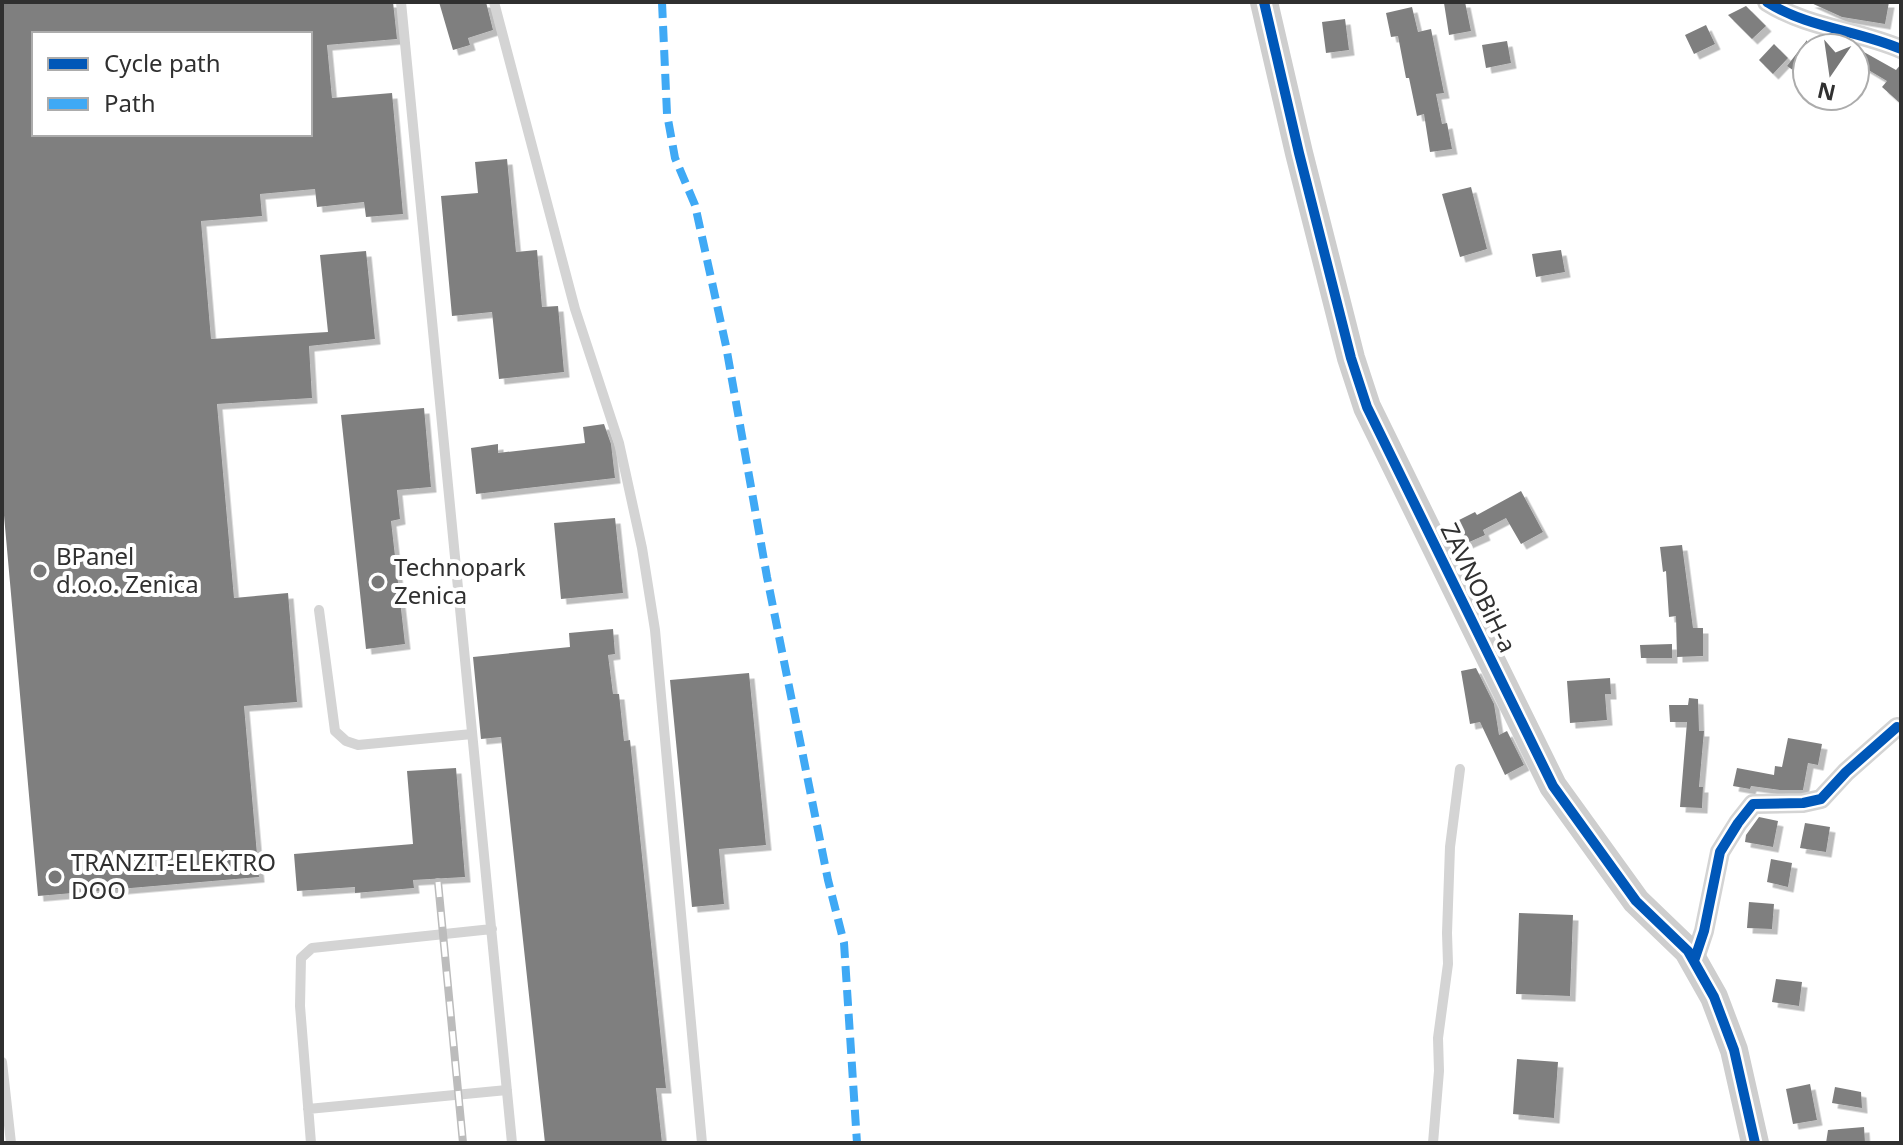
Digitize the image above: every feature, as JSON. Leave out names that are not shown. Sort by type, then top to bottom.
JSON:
[{"type":"main road","name":"ZAVNOBiH-a","points":[[1264,2],[1351,358],[1367,407],[1553,786],[1636,901],[1688,951],[1714,997],[1734,1050],[1755,1143]]},
{"type":"street","points":[[1767,2],[1782,12],[1821,26],[1868,35],[1901,49]]},
{"type":"street","points":[[1694,961],[1704,931],[1720,852],[1753,804],[1803,803],[1821,799],[1846,772],[1897,727]]},
{"type":"lane","points":[[401,2],[512,1143]]},
{"type":"lane","points":[[494,2],[575,309],[619,443],[642,548],[656,645],[702,1143]]},
{"type":"lane","points":[[319,610],[335,731],[346,741],[358,745],[472,734]]},
{"type":"lane","points":[[1433,1143],[1439,1071],[1438,1038],[1448,964],[1450,847],[1460,769]]},
{"type":"lane","points":[[311,1143],[300,1006],[301,958],[312,948],[492,929]]},
{"type":"lane","points":[[2,1062],[11,1143]]},
{"type":"lane","points":[[308,1109],[507,1090]]},
{"type":"building","points":[[2,2],[393,2],[397,39],[327,45],[332,98],[392,93],[403,214],[366,217],[364,202],[317,207],[315,189],[260,194],[262,216],[201,221],[211,339],[328,332],[320,255],[366,251],[375,339],[309,346],[312,398],[217,404],[234,598],[288,593],[297,702],[244,706],[259,877],[38,896],[2,493]]},
{"type":"building","points":[[439,2],[486,2],[493,30],[468,38],[470,45],[453,50]]},
{"type":"building","points":[[1465,2],[1471,31],[1449,35],[1444,3]]},
{"type":"building","points":[[1809,2],[1889,2],[1885,24],[1842,17]]},
{"type":"building","points":[[1746,6],[1766,26],[1752,39],[1728,15]]},
{"type":"building","points":[[1412,7],[1418,32],[1431,29],[1444,93],[1436,94],[1442,124],[1447,123],[1452,149],[1430,152],[1424,114],[1417,116],[1398,36],[1391,37],[1386,13]]},
{"type":"building","points":[[1345,19],[1349,50],[1326,53],[1322,22]]},
{"type":"building","points":[[1706,25],[1715,44],[1694,54],[1685,35]]},
{"type":"building","points":[[1507,41],[1511,63],[1486,68],[1482,45]]},
{"type":"building","points":[[1774,44],[1788,58],[1773,74],[1759,60]]},
{"type":"building","points":[[1871,56],[1896,70],[1901,64],[1901,104],[1882,87],[1887,81],[1871,72]]},
{"type":"building","points":[[507,159],[516,252],[537,250],[542,307],[558,306],[564,372],[499,379],[492,312],[452,316],[441,196],[478,193],[475,162]]},
{"type":"building","points":[[1471,187],[1487,249],[1460,257],[1442,194]]},
{"type":"building","points":[[1561,250],[1565,272],[1536,277],[1532,254]]},
{"type":"building","name":"Technopark Zenica","points":[[424,408],[431,487],[397,490],[400,519],[391,521],[405,644],[366,649],[341,415]]},
{"type":"building","points":[[604,424],[611,444],[615,478],[476,494],[471,448],[498,444],[498,453],[585,443],[583,427]]},
{"type":"building","points":[[1521,491],[1543,532],[1521,544],[1506,518],[1483,530],[1485,535],[1467,543],[1457,521],[1475,512],[1477,515]]},
{"type":"building","points":[[615,518],[623,593],[561,599],[554,523]]},
{"type":"building","points":[[1682,545],[1693,628],[1703,628],[1703,656],[1677,657],[1676,616],[1669,617],[1666,571],[1663,572],[1660,547]]},
{"type":"building","points":[[613,629],[615,654],[608,655],[613,694],[619,694],[624,741],[630,740],[666,1088],[656,1088],[662,1143],[545,1143],[501,737],[481,739],[473,657],[570,647],[569,633]]},
{"type":"building","points":[[1672,644],[1672,658],[1641,658],[1640,645]]},
{"type":"building","points":[[1476,668],[1494,704],[1499,735],[1507,731],[1524,765],[1505,775],[1480,722],[1470,724],[1461,671]]},
{"type":"building","points":[[749,673],[766,845],[719,849],[724,904],[692,907],[670,680]]},
{"type":"building","points":[[1610,678],[1611,694],[1605,694],[1607,720],[1570,723],[1567,681]]},
{"type":"building","points":[[1689,698],[1698,699],[1699,731],[1704,731],[1699,787],[1703,787],[1702,808],[1680,807],[1687,722],[1670,722],[1669,705],[1688,705]]},
{"type":"building","points":[[1788,738],[1822,744],[1818,765],[1808,763],[1803,790],[1733,786],[1737,768],[1774,775],[1775,766],[1782,767]]},
{"type":"building","points":[[456,768],[465,877],[413,880],[414,888],[355,893],[355,887],[297,891],[294,854],[413,844],[407,771]]},
{"type":"building","points":[[1759,817],[1778,821],[1773,847],[1745,842],[1746,835]]},
{"type":"building","points":[[1805,823],[1830,827],[1826,852],[1800,848]]},
{"type":"building","points":[[1771,859],[1792,863],[1788,887],[1767,882]]},
{"type":"building","points":[[1749,902],[1774,904],[1772,929],[1747,928]]},
{"type":"building","points":[[1519,913],[1573,915],[1570,996],[1516,994]]},
{"type":"building","points":[[1776,979],[1802,982],[1799,1006],[1772,1002]]},
{"type":"building","points":[[1517,1059],[1558,1062],[1554,1118],[1513,1114]]},
{"type":"building","points":[[1810,1084],[1817,1120],[1793,1124],[1786,1089]]},
{"type":"building","points":[[1835,1087],[1861,1092],[1862,1108],[1832,1103]]},
{"type":"building","points":[[1864,1127],[1865,1143],[1826,1143],[1828,1130]]},
{"type":"railway","points":[[438,882],[463,1143]]},
{"type":"marked path","points":[[662,2],[667,114],[675,158],[695,205],[726,346],[767,577],[828,880],[844,943],[857,1143]]},
{"type":"cycle path","points":[[1264,2],[1351,358],[1367,407],[1553,786],[1636,901],[1688,951],[1714,997],[1734,1050],[1755,1143]]},
{"type":"cycle path","points":[[1767,2],[1799,18],[1901,49]]},
{"type":"cycle path","points":[[1694,961],[1704,931],[1720,852],[1753,804],[1803,803],[1821,799],[1846,772],[1897,727]]},
{"type":"place","name":"BPanel d.o.o. Zenica","points":[[40,571]]},
{"type":"place","name":"Technopark Zenica","points":[[378,582]]},
{"type":"place","name":"TRANZIT-ELEKTRO DOO","points":[[55,877]]}]
